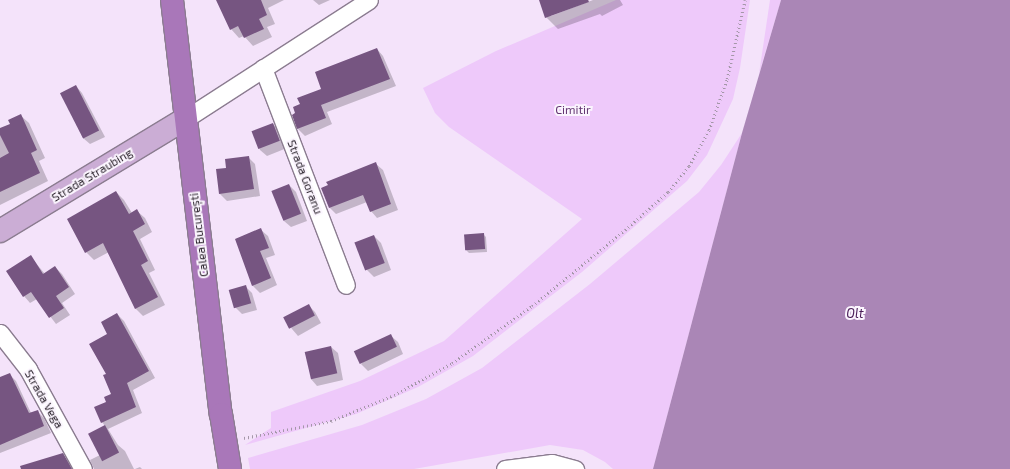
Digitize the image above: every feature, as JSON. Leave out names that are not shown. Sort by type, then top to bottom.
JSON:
[{"type":"highway","name":"Calea București","points":[[172,0],[185,119],[230,469]]},
{"type":"main road","name":"Strada Straubing","points":[[0,231],[185,119]]},
{"type":"street","points":[[185,119],[369,0]]},
{"type":"street","name":"Strada Goranu","points":[[263,68],[346,285]]},
{"type":"street","name":"Strada Vega","points":[[0,332],[28,369],[82,469]]},
{"type":"street","points":[[505,469],[552,463],[575,469]]},
{"type":"path","points":[[225,439],[255,437],[332,421],[394,395],[458,358],[532,306],[626,230],[668,192],[689,166],[709,130],[727,79],[745,0]]},
{"type":"green space","name":"Cimitir","points":[[616,0],[750,0],[740,68],[733,99],[707,155],[687,181],[582,272],[473,356],[418,387],[356,414],[245,445],[271,428],[271,412],[360,381],[444,341],[582,219],[449,127],[435,113],[423,88],[496,51]]},
{"type":"green space","points":[[770,0],[781,0],[759,74]]},
{"type":"green space","points":[[742,133],[653,469],[613,469],[605,462],[583,450],[550,445],[414,469],[250,469],[248,458],[362,425],[426,399],[482,368],[590,284],[699,192],[721,165]]},
{"type":"water","name":"Olt","points":[[781,0],[1010,0],[1010,469],[653,469],[742,133]]},
{"type":"building","points":[[216,0],[261,0],[267,15],[259,19],[264,29],[244,38],[238,26],[230,30]]},
{"type":"building","points":[[539,0],[588,0],[589,2],[545,18]]},
{"type":"building","points":[[377,48],[390,79],[321,105],[326,118],[297,129],[292,115],[295,113],[293,107],[300,104],[297,98],[321,89],[315,72]]},
{"type":"building","points":[[76,85],[99,130],[83,139],[60,93]]},
{"type":"building","points":[[21,114],[37,150],[31,153],[40,173],[0,192],[0,158],[9,153],[0,135],[0,128],[10,124],[8,120]]},
{"type":"building","points":[[273,123],[280,141],[258,149],[252,131]]},
{"type":"building","points":[[249,156],[254,189],[219,194],[216,169],[226,168],[225,159]]},
{"type":"building","points":[[376,162],[391,204],[370,212],[363,195],[329,208],[321,188],[328,185],[326,182]]},
{"type":"building","points":[[289,184],[301,214],[283,221],[271,191]]},
{"type":"building","points":[[116,191],[129,214],[137,209],[145,224],[133,231],[148,261],[141,265],[158,297],[135,309],[103,243],[85,253],[67,219]]},
{"type":"building","points":[[261,228],[269,248],[260,251],[271,278],[252,286],[235,239]]},
{"type":"building","points":[[484,233],[485,249],[465,250],[464,234]]},
{"type":"building","points":[[374,235],[385,263],[365,271],[354,243]]},
{"type":"building","points":[[31,255],[43,274],[55,266],[69,287],[56,296],[64,308],[49,318],[31,292],[23,297],[6,271]]},
{"type":"building","points":[[246,285],[251,303],[234,308],[229,290]]},
{"type":"building","points":[[309,304],[315,316],[289,329],[283,317]]},
{"type":"building","points":[[117,313],[149,371],[127,383],[136,407],[101,423],[94,407],[106,402],[104,397],[111,394],[103,375],[106,374],[89,344],[107,334],[101,322]]},
{"type":"building","points":[[391,334],[397,347],[360,364],[354,351]]},
{"type":"building","points":[[331,346],[337,373],[311,379],[305,352]]},
{"type":"building","points":[[10,373],[29,413],[38,410],[44,426],[0,445],[0,377]]},
{"type":"building","points":[[105,425],[119,453],[102,461],[88,434]]},
{"type":"building","points":[[63,453],[72,469],[21,469],[20,466]]}]
